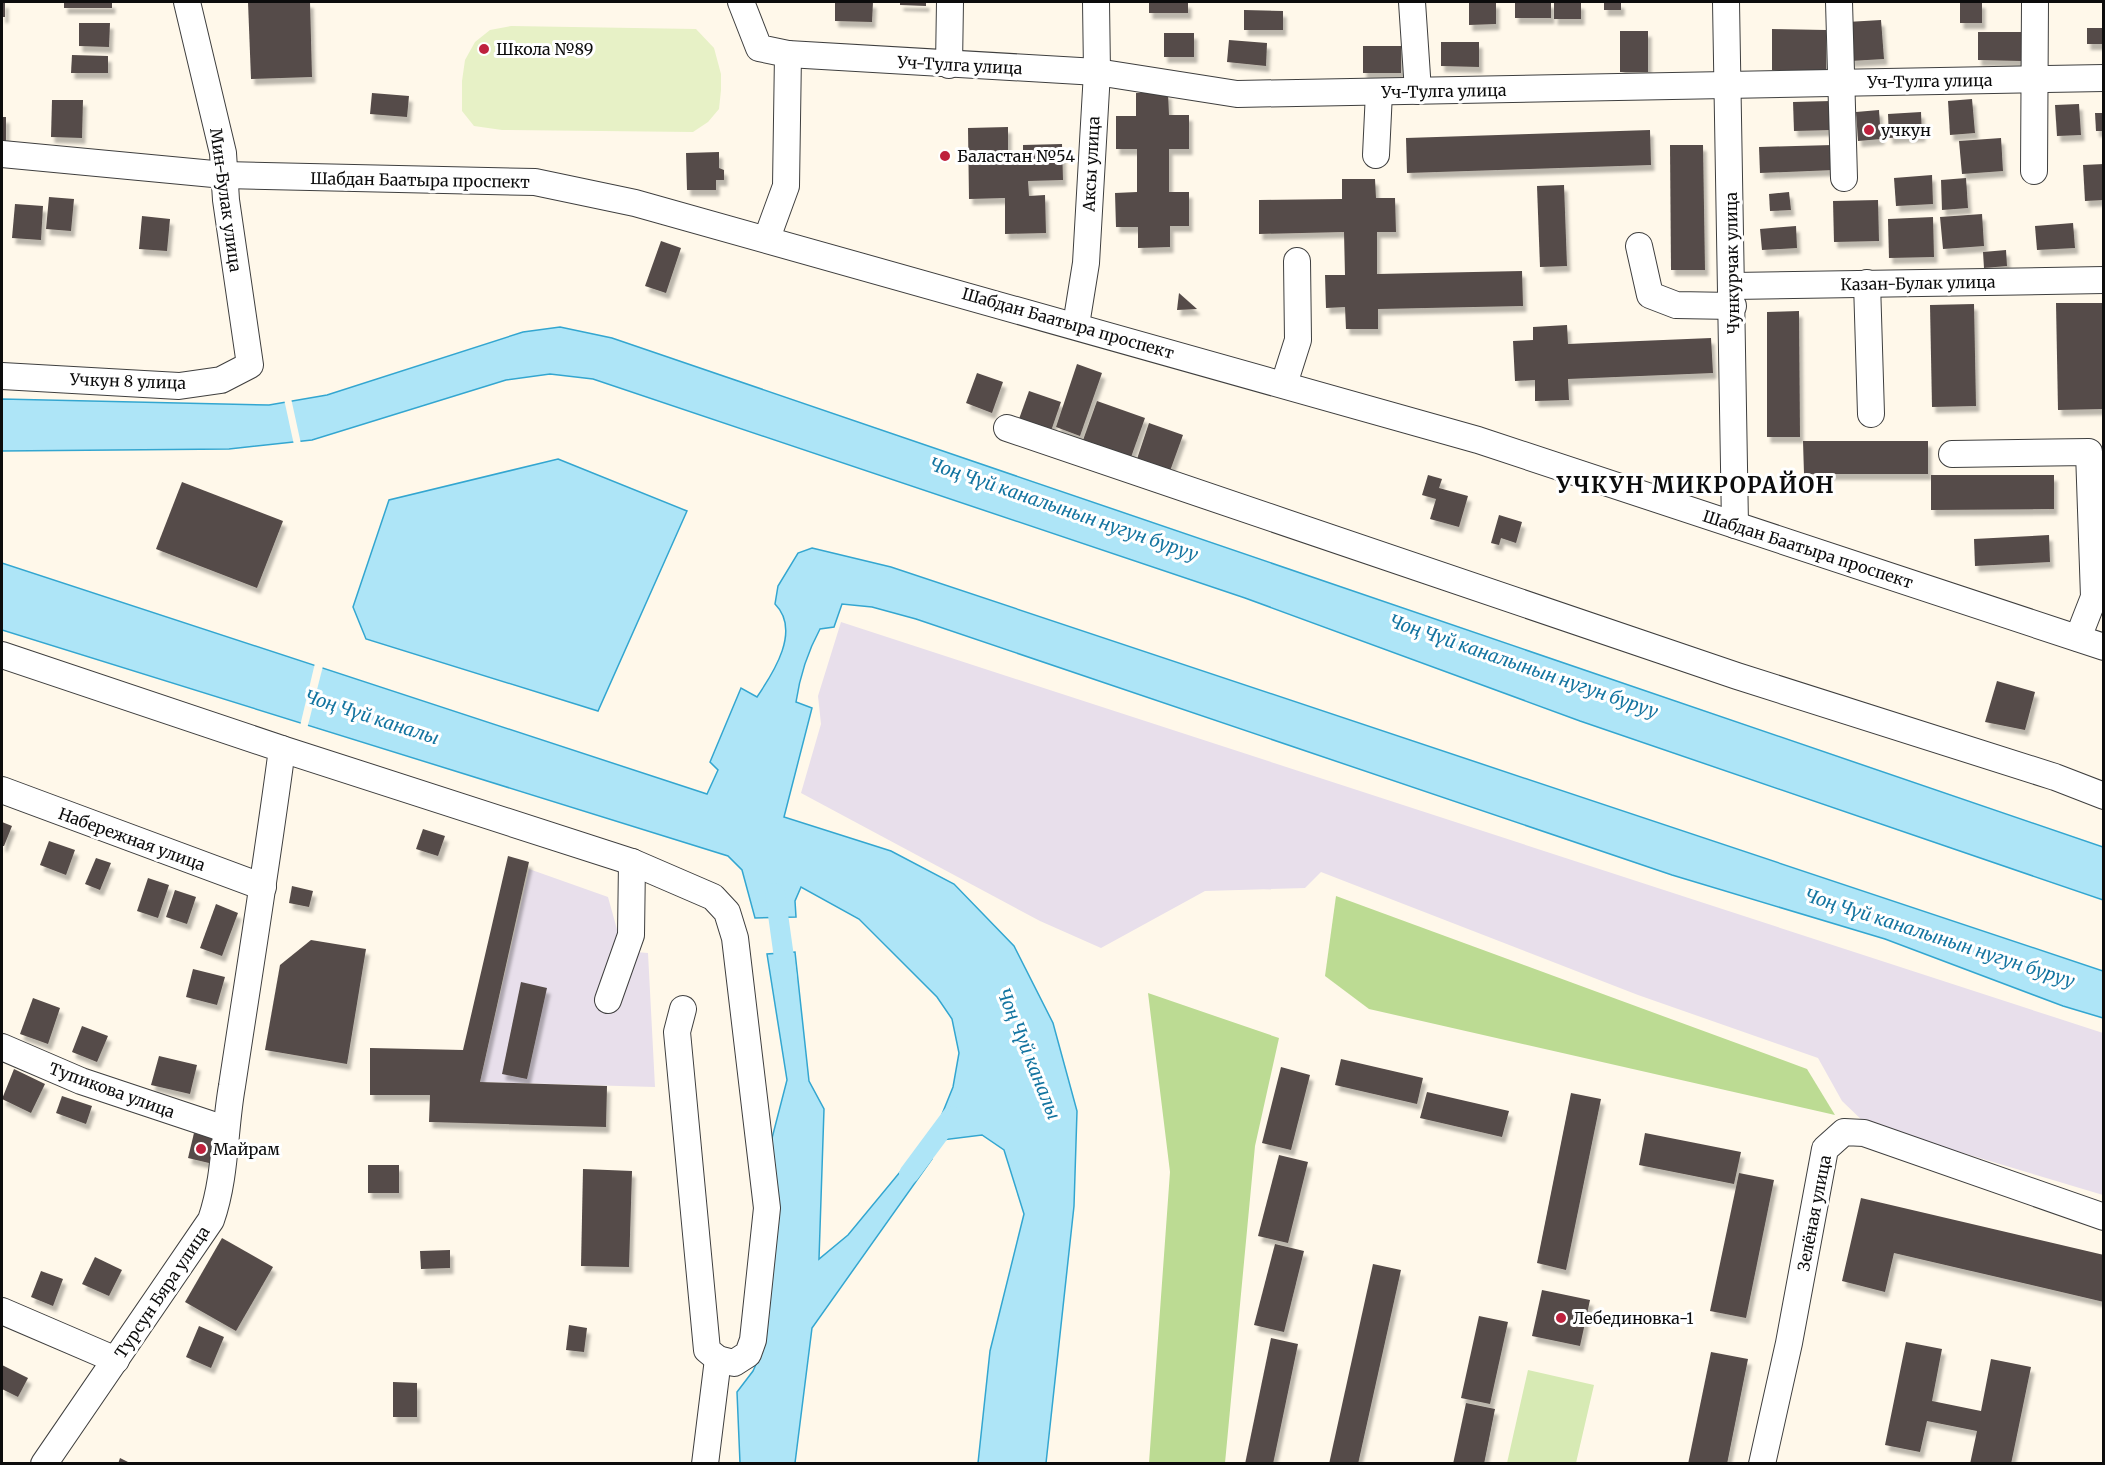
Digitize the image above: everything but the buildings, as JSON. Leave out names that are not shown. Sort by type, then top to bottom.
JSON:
[{"type":"street","name":"Мин-Булак улица","points":[[187,2],[222,153],[250,364]]},
{"type":"street","name":"Уч-Тулга улица","points":[[741,2],[759,48],[788,54],[1097,72],[1237,94],[2103,78]]},
{"type":"street","points":[[949,65],[950,2]]},
{"type":"street","name":"Аксы улица","points":[[1076,325],[1086,263],[1097,72],[1096,2]]},
{"type":"street","points":[[1412,2],[1418,92]]},
{"type":"street","name":"Чункурчак улица","points":[[1726,2],[1733,296],[1735,525]]},
{"type":"street","points":[[1839,2],[1844,178]]},
{"type":"street","points":[[2034,171],[2035,2]]},
{"type":"street","points":[[767,238],[786,186],[788,54]]},
{"type":"street","points":[[1376,155],[1379,92]]},
{"type":"street","name":"Шабдан Баатыра проспект","points":[[2,154],[224,175],[535,182],[635,203],[767,238],[1478,440],[2103,647]]},
{"type":"street","name":"Казан-Булак улица","points":[[1639,246],[1650,295],[1676,305],[1733,296],[1867,283],[2103,280]]},
{"type":"street","points":[[1284,384],[1298,340],[1297,261]]},
{"type":"street","points":[[1867,283],[1871,414]]},
{"type":"street","name":"Учкун 8 улица","points":[[2,376],[179,386],[221,380],[250,364]]},
{"type":"street","points":[[1007,428],[1737,676],[2055,777],[2103,796]]},
{"type":"street","points":[[1952,454],[2089,452],[2094,597],[2078,638]]},
{"type":"street","points":[[2,655],[282,749],[632,862],[713,897],[727,912],[735,938],[767,1208],[753,1340],[748,1354],[734,1363],[718,1359],[707,1350],[677,1032],[683,1010]]},
{"type":"street","name":"Турсун Бяра улица","points":[[44,1464],[211,1220],[221,1192],[225,1129],[264,887],[282,749]]},
{"type":"street","name":"Набережная улица","points":[[2,790],[264,887]]},
{"type":"street","points":[[608,1000],[631,935],[632,862]]},
{"type":"street","name":"Тупикова улица","points":[[2,1047],[81,1081],[225,1129]]},
{"type":"street","name":"Зелёная улица","points":[[1762,1464],[1789,1343],[1825,1149],[1844,1132],[1864,1133],[2103,1217]]},
{"type":"street","points":[[2,1311],[116,1360]]},
{"type":"street","points":[[705,1464],[718,1359]]},
{"type":"shaded area","points":[[841,622],[2103,1033],[2103,1195],[1866,1124],[1842,1101],[1818,1058],[1638,995],[1321,872],[1305,888],[1205,891],[1101,948],[1040,921],[801,793],[821,724],[818,696]]},
{"type":"shaded area","points":[[529,869],[608,897],[623,951],[648,953],[655,1087],[480,1082]]},
{"type":"green space","points":[[511,26],[696,29],[714,48],[721,74],[719,109],[708,122],[693,132],[502,130],[474,126],[462,111],[465,60],[475,42],[490,30]]},
{"type":"green space","points":[[1336,896],[1807,1069],[1835,1115],[1369,1009],[1325,976]]},
{"type":"green space","points":[[1148,993],[1279,1038],[1255,1146],[1225,1463],[1149,1463],[1170,1172]]},
{"type":"green space","points":[[1528,1370],[1594,1385],[1576,1463],[1507,1463]]},
{"type":"water","name":"Чоң Чүй каналынын нугун буруу","points":[[560,327],[612,338],[2103,847],[2103,900],[1580,721],[1245,598],[593,379],[550,374],[506,380],[312,440],[229,449],[2,451],[2,399],[269,405],[327,395],[523,332]]},
{"type":"water","points":[[558,459],[687,511],[598,711],[366,639],[353,607],[389,500]]},
{"type":"water","name":"Чоң Чүй каналынын нугун буруу","points":[[812,548],[891,567],[2103,971],[2103,1018],[2063,1006],[1885,939],[1672,875],[916,619],[872,607],[842,604],[834,627],[820,629],[802,673],[796,702],[812,708],[784,817],[891,851],[954,884],[1014,946],[1053,1023],[1077,1111],[1074,1206],[1046,1463],[978,1463],[990,1351],[1024,1214],[1004,1150],[982,1135],[942,1140],[934,1134],[953,1087],[959,1053],[952,1019],[937,997],[859,919],[801,887],[795,901],[796,917],[755,918],[742,870],[728,856],[2,630],[2,563],[707,794],[718,770],[710,762],[741,688],[757,697],[771,676],[782,651],[786,626],[775,604],[778,586],[798,553]]},
{"type":"water","points":[[795,952],[809,1081],[824,1109],[819,1259],[848,1235],[919,1149],[932,1159],[812,1328],[795,1463],[740,1463],[737,1392],[753,1371],[764,1346],[771,1142],[787,1080],[767,954]]},
{"type":"pier","points":[[291,398],[301,444],[294,445],[284,399]]},
{"type":"pier","points":[[315,663],[323,666],[307,729],[300,726]]},
{"type":"waterway","name":"Чоң Чүй каналы","points":[[775,893],[787,979]]},
{"type":"waterway","points":[[909,1174],[952,1116]]},
{"type":"place","name":"Школа №89","points":[[484,49]]},
{"type":"place","name":"учкун","points":[[1869,130]]},
{"type":"place","name":"Баластан №54","points":[[945,156]]},
{"type":"place","name":"Майрам","points":[[201,1149]]},
{"type":"place","name":"Лебединовка-1","points":[[1561,1318]]},
{"type":"district","name":"УЧКУН МИКРОРАЙОН","points":[[1696,485]]}]
